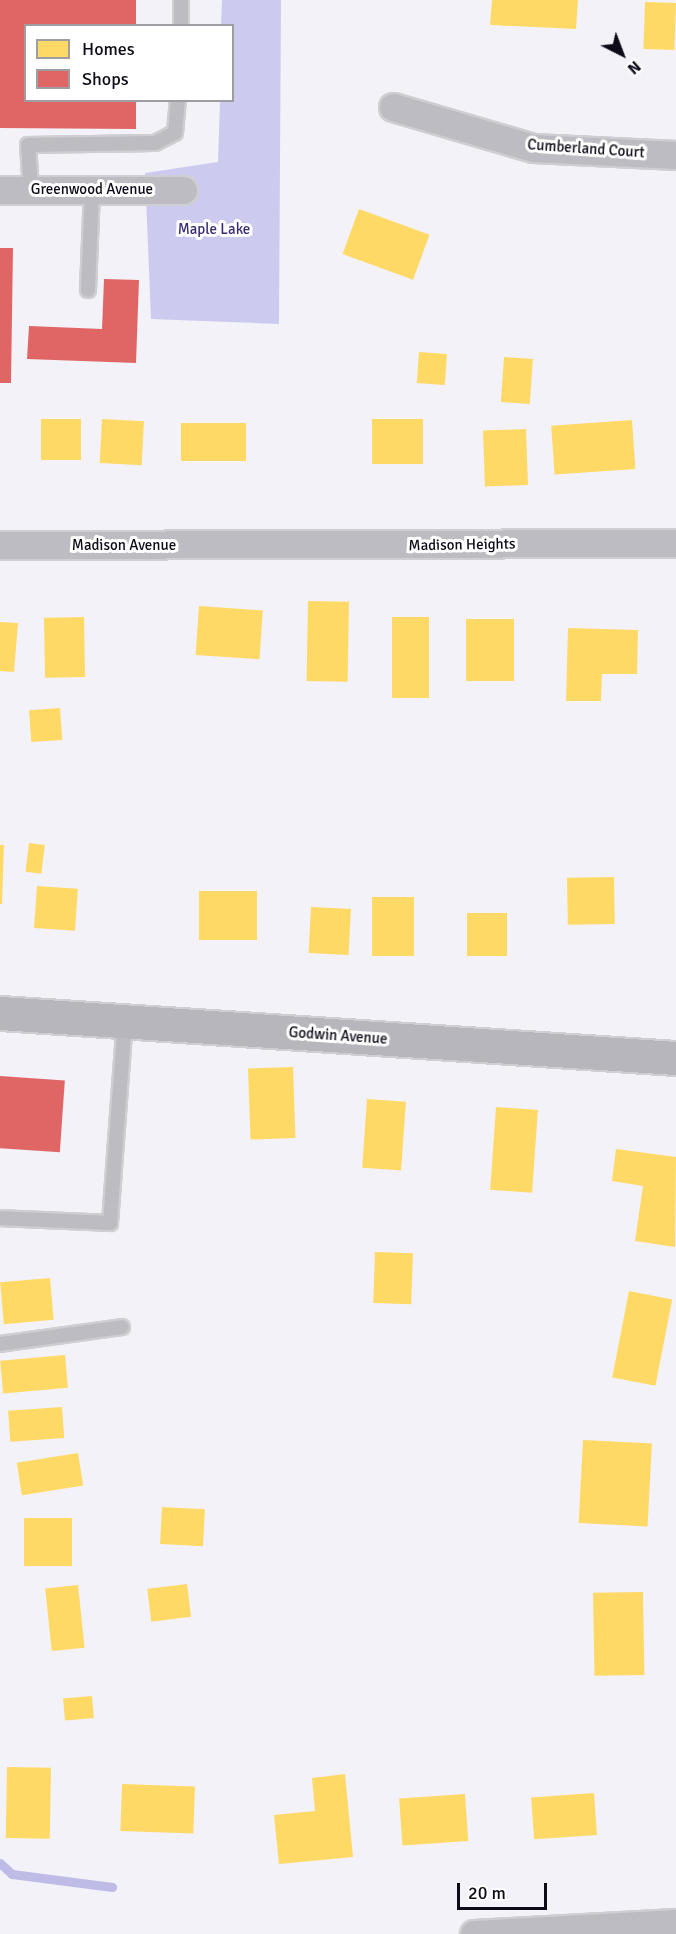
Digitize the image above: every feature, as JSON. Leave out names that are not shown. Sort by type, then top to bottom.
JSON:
[{"type":"main road","name":"Godwin Avenue","points":[[0,1013],[676,1058]]},
{"type":"street","name":"Cumberland Court","points":[[393,107],[533,148],[676,155]]},
{"type":"street","name":"Greenwood Avenue","points":[[0,190],[183,190]]},
{"type":"street","name":"Madison Heights","points":[[248,546],[676,543]]},
{"type":"street","name":"Madison Avenue","points":[[0,545],[248,546]]},
{"type":"street","points":[[474,1934],[676,1923]]},
{"type":"lane","points":[[181,0],[181,24]]},
{"type":"lane","points":[[31,190],[28,146],[155,143],[175,133],[178,102]]},
{"type":"lane","points":[[88,290],[92,190]]},
{"type":"lane","points":[[0,1218],[110,1223],[125,1021]]},
{"type":"lane","points":[[0,1344],[122,1327]]},
{"type":"green space","name":"Maple Lake","points":[[222,0],[281,0],[279,324],[151,319],[145,173],[218,162],[220,102],[234,102],[234,24],[221,24]]},
{"type":"building: Homes","points":[[492,0],[578,0],[576,29],[490,25]]},
{"type":"building: Homes","points":[[645,2],[676,3],[674,50],[643,49]]},
{"type":"building: Homes","points":[[359,209],[429,235],[413,280],[343,254]]},
{"type":"building: Homes","points":[[419,352],[447,354],[445,385],[417,383]]},
{"type":"building: Homes","points":[[504,357],[533,359],[530,404],[501,402]]},
{"type":"building: Homes","points":[[41,419],[81,419],[81,460],[41,460]]},
{"type":"building: Homes","points":[[102,419],[144,421],[142,465],[100,463]]},
{"type":"building: Homes","points":[[372,419],[423,419],[423,464],[372,464]]},
{"type":"building: Homes","points":[[632,420],[635,469],[555,475],[551,426]]},
{"type":"building: Homes","points":[[181,423],[246,423],[246,461],[181,461]]},
{"type":"building: Homes","points":[[526,429],[528,485],[485,486],[483,431]]},
{"type":"building: Homes","points":[[308,601],[349,602],[348,682],[307,681]]},
{"type":"building: Homes","points":[[199,606],[263,610],[259,659],[196,655]]},
{"type":"building: Homes","points":[[84,617],[85,677],[45,678],[44,618]]},
{"type":"building: Homes","points":[[392,617],[429,617],[429,698],[392,698]]},
{"type":"building: Homes","points":[[466,619],[514,619],[514,681],[466,681]]},
{"type":"building: Homes","points":[[0,622],[18,623],[14,672],[0,671]]},
{"type":"building: Homes","points":[[568,628],[638,630],[637,674],[602,674],[601,701],[566,701]]},
{"type":"building: Homes","points":[[60,708],[62,740],[31,742],[29,710]]},
{"type":"building: Homes","points":[[29,843],[45,845],[41,874],[25,872]]},
{"type":"building: Homes","points":[[0,845],[4,845],[2,904],[0,904]]},
{"type":"building: Homes","points":[[614,877],[615,924],[568,925],[567,878]]},
{"type":"building: Homes","points":[[37,886],[78,889],[75,931],[34,928]]},
{"type":"building: Homes","points":[[199,891],[257,891],[257,940],[199,940]]},
{"type":"building: Homes","points":[[372,897],[414,897],[414,956],[372,956]]},
{"type":"building: Homes","points":[[311,907],[351,909],[349,955],[309,953]]},
{"type":"building: Homes","points":[[467,913],[507,913],[507,956],[467,956]]},
{"type":"building: Homes","points":[[293,1067],[295,1138],[251,1140],[248,1069]]},
{"type":"building: Homes","points":[[367,1099],[406,1102],[401,1171],[362,1168]]},
{"type":"building: Homes","points":[[496,1107],[538,1110],[532,1193],[490,1190]]},
{"type":"building: Homes","points":[[616,1149],[676,1157],[675,1247],[635,1241],[643,1186],[612,1181]]},
{"type":"building: Homes","points":[[375,1252],[413,1253],[411,1304],[373,1303]]},
{"type":"building: Homes","points":[[50,1278],[54,1320],[4,1324],[0,1282]]},
{"type":"building: Homes","points":[[629,1291],[672,1299],[655,1386],[612,1377]]},
{"type":"building: Homes","points":[[65,1355],[68,1388],[3,1394],[0,1361]]},
{"type":"building: Homes","points":[[62,1407],[64,1438],[10,1442],[8,1411]]},
{"type":"building: Homes","points":[[583,1440],[652,1444],[648,1526],[579,1523]]},
{"type":"building: Homes","points":[[78,1453],[83,1486],[22,1495],[17,1463]]},
{"type":"building: Homes","points":[[162,1507],[205,1509],[203,1546],[160,1544]]},
{"type":"building: Homes","points":[[24,1518],[72,1518],[72,1566],[24,1566]]},
{"type":"building: Homes","points":[[187,1584],[191,1617],[151,1622],[147,1589]]},
{"type":"building: Homes","points":[[78,1585],[85,1648],[52,1651],[45,1588]]},
{"type":"building: Homes","points":[[643,1592],[644,1675],[594,1676],[593,1593]]},
{"type":"building: Homes","points":[[92,1696],[94,1718],[65,1720],[63,1699]]},
{"type":"building: Homes","points":[[7,1767],[51,1768],[50,1839],[6,1838]]},
{"type":"building: Homes","points":[[345,1774],[353,1857],[279,1864],[274,1815],[315,1811],[312,1778]]},
{"type":"building: Homes","points":[[122,1784],[195,1787],[193,1834],[120,1831]]},
{"type":"building: Homes","points":[[594,1793],[597,1835],[534,1839],[531,1797]]},
{"type":"building: Homes","points":[[465,1794],[468,1841],[402,1845],[399,1799]]},
{"type":"building: Shops","points":[[0,0],[136,0],[136,24],[24,24],[24,102],[136,102],[136,129],[0,128]]},
{"type":"building: Shops","points":[[0,248],[13,248],[11,383],[0,383]]},
{"type":"building: Shops","points":[[104,279],[139,280],[136,363],[27,359],[29,326],[102,329]]},
{"type":"building: Shops","points":[[0,1076],[65,1081],[60,1152],[0,1148]]},
{"type":"waterway","points":[[0,1863],[12,1874],[112,1887]]}]
